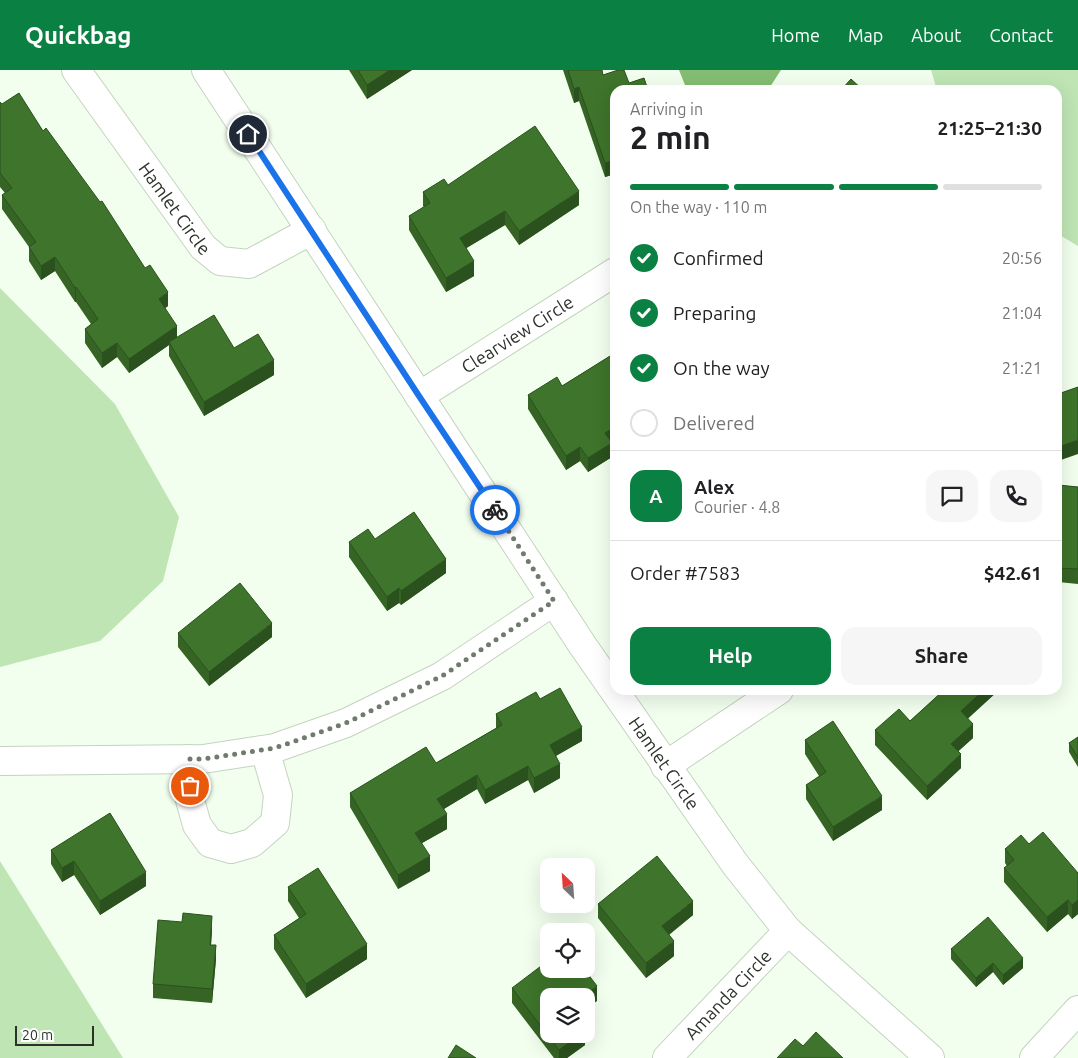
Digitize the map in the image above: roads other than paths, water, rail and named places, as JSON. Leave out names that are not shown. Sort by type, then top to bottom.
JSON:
[{"type":"street","name":"Hamlet Circle","points":[[76,70],[203,247],[220,261],[250,264],[312,230]]},
{"type":"street","name":"Hamlet Circle","points":[[206,70],[610,684]]},
{"type":"street","name":"Clearview Circle","points":[[419,396],[610,275]]},
{"type":"street","points":[[0,761],[203,759],[275,748],[346,723],[442,676],[554,601]]},
{"type":"street","name":"Hamlet Circle","points":[[618,695],[735,864],[788,932],[930,1058]]},
{"type":"street","points":[[666,766],[772,695]]},
{"type":"street","points":[[190,759],[190,800],[197,825],[210,843],[231,849],[252,843],[275,823],[278,795],[265,750]]},
{"type":"street","name":"Amanda Circle","points":[[667,1058],[788,932]]},
{"type":"street","points":[[1034,1058],[1078,1010]]}]
